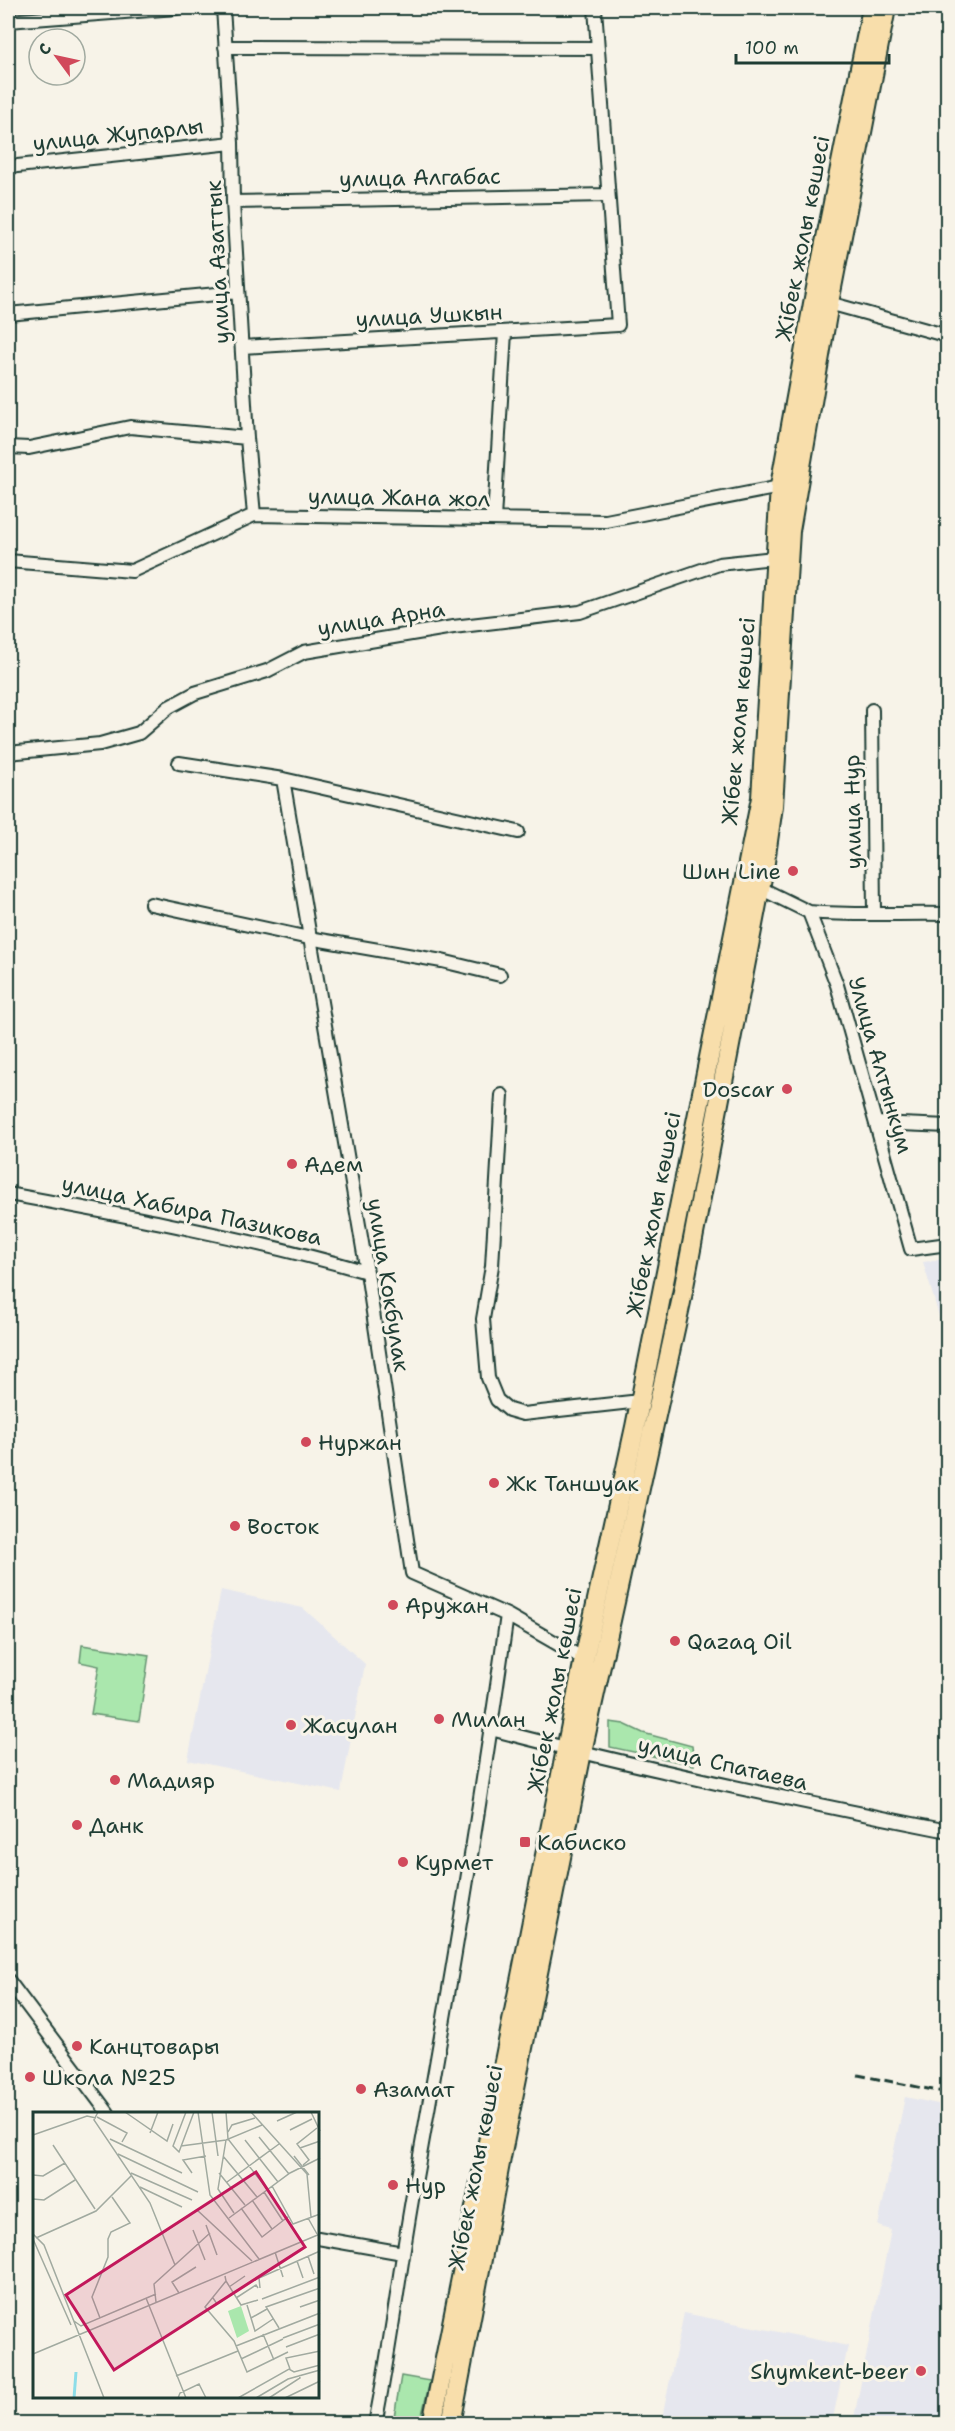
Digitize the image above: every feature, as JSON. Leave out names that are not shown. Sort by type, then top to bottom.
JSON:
[{"type":"main road","name":"Жібек жолы көшесі","points":[[432,2424],[574,1751],[681,1302],[760,888],[773,806],[790,531],[789,485],[814,298],[872,8]]},
{"type":"main road","name":"Жібек жолы көшесі","points":[[451,2424],[574,1751],[584,1659],[640,1401],[761,798],[774,558],[829,303],[886,8]]},
{"type":"street","points":[[8,21],[176,8]]},
{"type":"street","name":"улица Азаттык","points":[[223,8],[232,143],[238,292],[254,515]]},
{"type":"street","points":[[595,8],[608,195]]},
{"type":"street","points":[[225,47],[598,48]]},
{"type":"street","name":"улица Жупарлы","points":[[8,167],[232,143]]},
{"type":"street","name":"улица Алгабас","points":[[233,202],[608,195]]},
{"type":"street","name":"улица Ушкын","points":[[242,347],[618,326],[608,195]]},
{"type":"street","points":[[8,314],[238,292]]},
{"type":"street","points":[[829,303],[948,336]]},
{"type":"street","points":[[494,519],[505,332]]},
{"type":"street","points":[[8,447],[29,448],[130,427],[247,438]]},
{"type":"street","name":"улица Жана жол","points":[[8,561],[132,571],[254,515],[606,521],[789,485]]},
{"type":"street","name":"улица Арна","points":[[8,753],[100,744],[139,733],[169,707],[195,693],[267,671],[304,652],[453,627],[580,612],[719,564],[774,558]]},
{"type":"street","name":"улица Нур","points":[[872,710],[874,913]]},
{"type":"street","points":[[179,763],[283,779],[518,832]]},
{"type":"street","name":"улица Кокбулак","points":[[283,779],[367,1272],[412,1573],[507,1615],[584,1659]]},
{"type":"street","points":[[760,888],[809,912],[840,915],[948,914]]},
{"type":"street","points":[[151,904],[309,938],[442,961],[500,975]]},
{"type":"street","name":"Улица Алтынкум","points":[[809,912],[837,985],[911,1249],[948,1244]]},
{"type":"street","points":[[502,1095],[492,1266],[483,1319],[488,1378],[497,1400],[509,1410],[523,1414],[640,1401]]},
{"type":"street","points":[[877,1123],[948,1126]]},
{"type":"street","name":"улица Хабира Пазикова","points":[[8,1194],[145,1220],[317,1258],[367,1272]]},
{"type":"street","points":[[375,2424],[465,1898],[507,1615]]},
{"type":"street","name":"улица Спатаева","points":[[491,1729],[574,1751],[821,1806],[948,1831]]},
{"type":"street","points":[[8,1980],[107,2112]]},
{"type":"street","points":[[320,2238],[403,2253]]},
{"type":"shaded area","points":[[948,1259],[947,1343],[923,1262]]},
{"type":"shaded area","points":[[221,1590],[303,1608],[365,1664],[341,1792],[188,1760]]},
{"type":"shaded area","points":[[905,2097],[947,2106],[947,2423],[853,2423],[891,2230],[878,2226]]},
{"type":"shaded area","points":[[684,2313],[848,2346],[832,2423],[661,2423]]},
{"type":"green space","points":[[82,1645],[149,1655],[139,1721],[91,1714],[99,1666],[80,1662]]},
{"type":"green space","points":[[610,1722],[624,1724],[643,1733],[692,1746],[694,1765],[610,1747]]},
{"type":"green space","points":[[401,2376],[430,2381],[420,2423],[393,2423]]},
{"type":"railway","points":[[858,2075],[948,2093]]},
{"type":"place","name":"Шин Line","points":[[793,871]]},
{"type":"place","name":"Doscar","points":[[787,1089]]},
{"type":"place","name":"Адем","points":[[292,1164]]},
{"type":"place","name":"Нуржан","points":[[306,1442]]},
{"type":"place","name":"Жк Таншуак","points":[[494,1483]]},
{"type":"place","name":"Восток","points":[[235,1526]]},
{"type":"place","name":"Аружан","points":[[393,1605]]},
{"type":"place","name":"Qazaq Oil","points":[[675,1641]]},
{"type":"place","name":"Милан","points":[[439,1719]]},
{"type":"place","name":"Жасулан","points":[[291,1725]]},
{"type":"place","name":"Мадияр","points":[[115,1780]]},
{"type":"place","name":"Данк","points":[[77,1825]]},
{"type":"place","name":"Кабиско","points":[[525,1842]]},
{"type":"place","name":"Курмет","points":[[403,1862]]},
{"type":"place","name":"Канцтовары","points":[[77,2046]]},
{"type":"place","name":"Школа №25","points":[[30,2077]]},
{"type":"place","name":"Азамат","points":[[361,2089]]},
{"type":"place","name":"Нур","points":[[393,2185]]},
{"type":"place","name":"Shymkent-beer","points":[[921,2371]]}]
